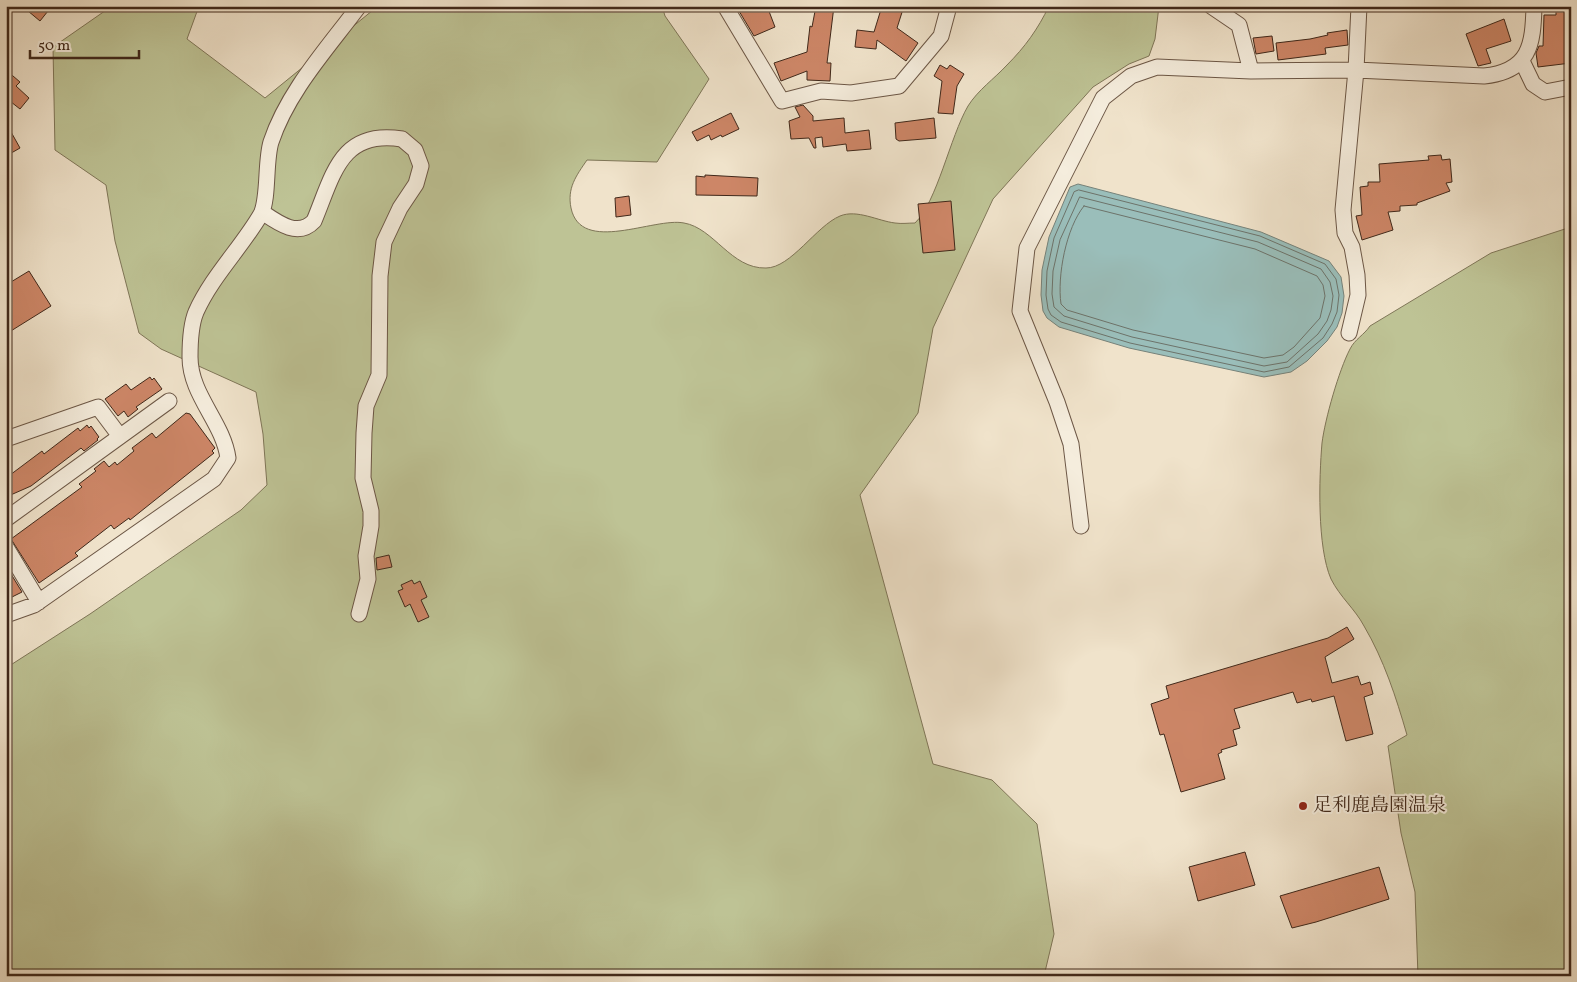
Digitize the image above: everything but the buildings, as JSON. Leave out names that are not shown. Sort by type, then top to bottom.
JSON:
[{"type":"street","points":[[6,615],[39,602],[214,478],[228,458],[226,441],[194,381],[190,356],[196,313],[233,253],[262,212],[270,143],[293,95],[359,6]]},
{"type":"street","points":[[725,6],[782,101],[821,91],[851,93],[898,86],[941,36],[949,6]]},
{"type":"street","points":[[1211,6],[1239,25],[1251,71]]},
{"type":"street","points":[[1349,333],[1358,295],[1357,275],[1352,247],[1346,233],[1343,204],[1356,70],[1359,6]]},
{"type":"street","points":[[1081,526],[1071,444],[1057,402],[1020,311],[1028,248],[1103,98],[1131,76],[1157,67],[1251,71],[1356,70],[1484,76],[1497,74],[1522,61],[1533,37],[1534,6]]},
{"type":"street","points":[[1522,61],[1534,84],[1545,92],[1571,87]]},
{"type":"street","points":[[262,212],[275,221],[296,230],[307,228],[314,221],[340,159],[350,148],[368,140],[402,139],[415,150],[422,166],[416,184],[400,208],[384,242],[380,276],[379,375],[366,406],[364,433],[363,478],[371,511],[371,526],[366,556],[368,579],[360,614]]},
{"type":"street","points":[[6,519],[169,401]]},
{"type":"street","points":[[6,439],[98,407],[120,436]]},
{"type":"street","points":[[6,548],[39,602]]},
{"type":"green space","points":[[112,6],[199,6],[187,39],[265,98],[378,6],[662,6],[665,16],[709,79],[657,162],[587,160],[571,188],[571,208],[577,222],[589,229],[603,232],[671,223],[684,223],[695,226],[743,262],[754,267],[766,268],[785,261],[822,228],[840,216],[853,214],[888,222],[915,223],[923,213],[937,185],[955,134],[968,106],[976,95],[1007,65],[1025,44],[1036,30],[1049,6],[1159,6],[1155,39],[1149,56],[1129,64],[1093,87],[993,199],[933,328],[918,413],[860,495],[933,764],[992,780],[1037,824],[1054,934],[1044,976],[6,976],[6,668],[90,614],[241,510],[267,485],[263,434],[256,392],[161,349],[139,333],[115,241],[106,185],[55,150],[53,47]]},
{"type":"green space","points":[[1571,227],[1571,976],[1418,976],[1415,892],[1401,833],[1388,746],[1407,735],[1394,693],[1378,652],[1360,620],[1331,579],[1326,565],[1321,531],[1320,475],[1322,443],[1326,421],[1346,358],[1352,346],[1370,326],[1491,253]]},
{"type":"water","points":[[1078,184],[1261,232],[1329,261],[1341,277],[1344,296],[1342,313],[1337,327],[1327,341],[1307,361],[1291,372],[1264,377],[1129,348],[1059,327],[1047,318],[1043,311],[1041,295],[1042,270],[1049,237],[1070,187]]},
{"type":"place","name":"足利鹿島園温泉","points":[[1303,806]]}]
